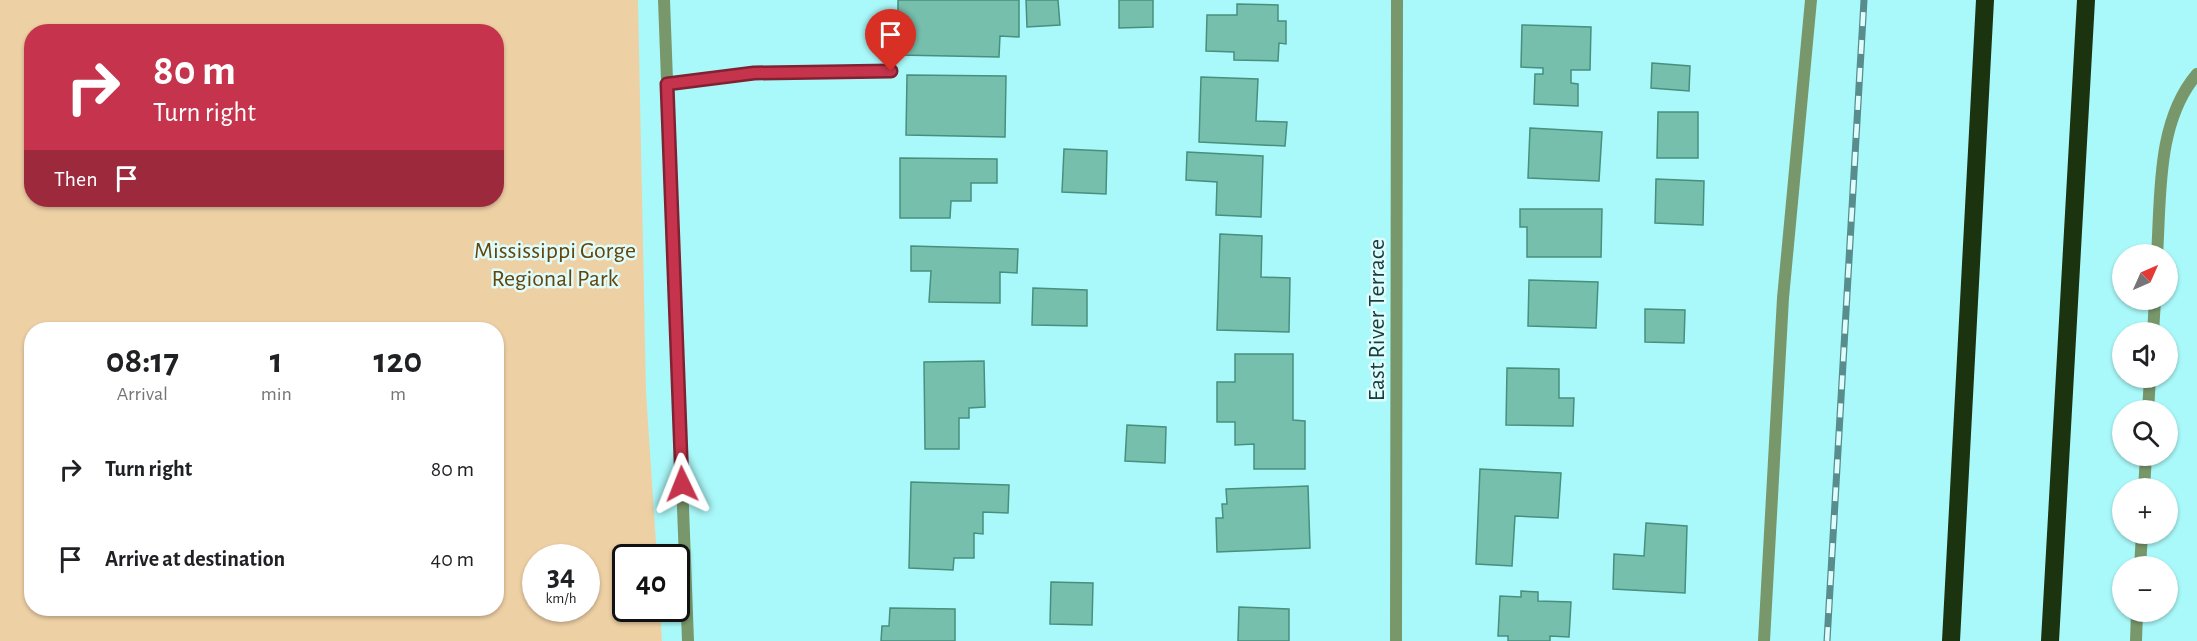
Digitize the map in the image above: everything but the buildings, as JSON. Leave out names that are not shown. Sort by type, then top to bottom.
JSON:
[{"type":"highway","points":[[1951,641],[1984,0]]},
{"type":"highway","points":[[2050,641],[2086,0]]},
{"type":"street","points":[[664,0],[688,641]]},
{"type":"street","name":"East River Terrace","points":[[1396,641],[1398,0]]},
{"type":"street","points":[[1764,641],[1783,298],[1811,0]]},
{"type":"street","points":[[667,84],[754,73],[891,71]]},
{"type":"street","points":[[2158,244],[2161,181],[2168,131],[2187,86],[2197,74]]},
{"type":"street","points":[[2136,641],[2137,622]]},
{"type":"green space","name":"Mississippi Gorge Regional Park","points":[[0,0],[638,0],[646,392],[656,544],[612,544],[612,622],[661,622],[662,641],[0,641]]},
{"type":"railway","points":[[1827,641],[1864,0]]},
{"type":"route","points":[[682,484],[667,84],[754,73],[891,71]]}]
